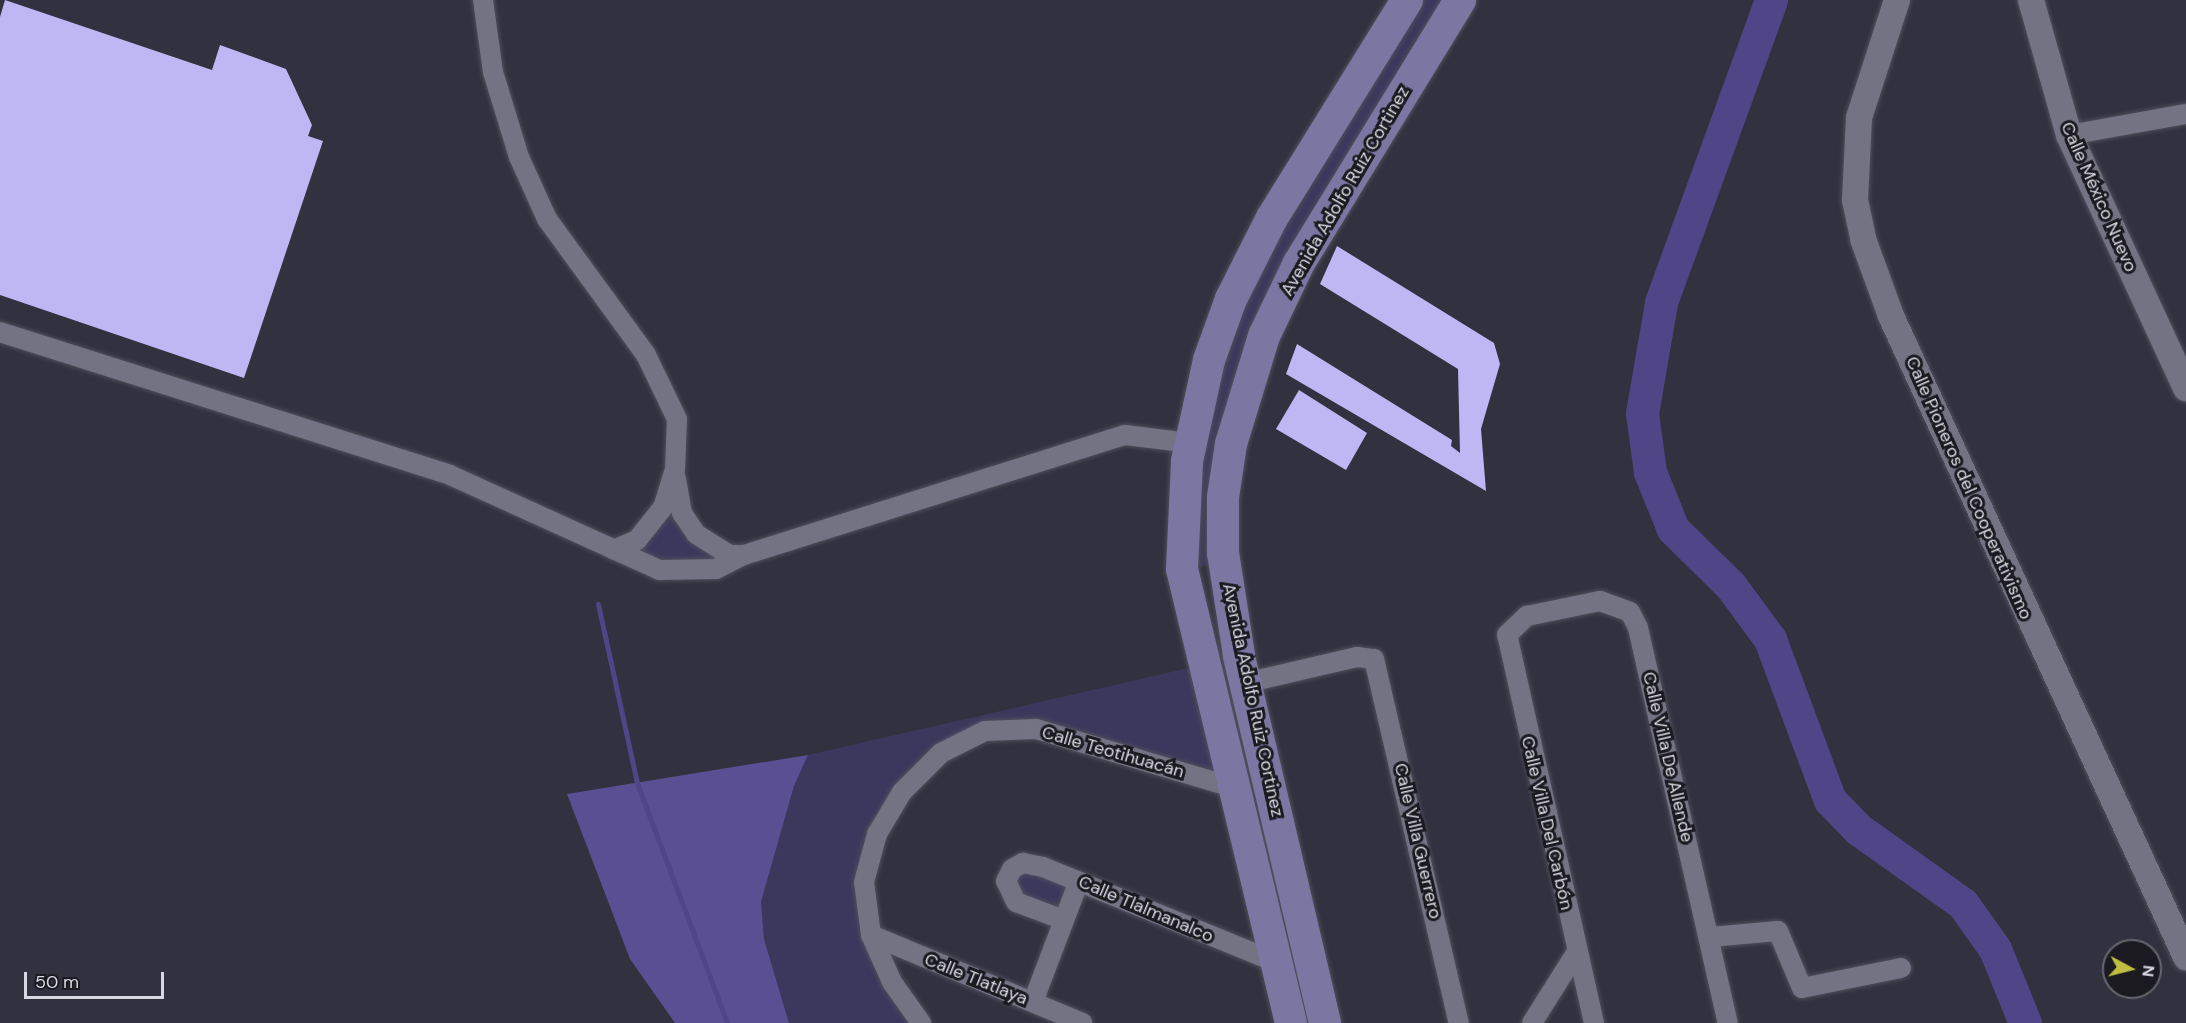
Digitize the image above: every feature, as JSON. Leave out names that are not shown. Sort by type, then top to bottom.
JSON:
[{"type":"main road","name":"Avenida Adolfo Ruiz Cortinez","points":[[1325,1023],[1245,683],[1223,553],[1231,444],[1264,336],[1317,233],[1460,0]]},
{"type":"main road","name":"Avenida Adolfo Ruiz Cortinez","points":[[1291,1023],[1238,789],[1202,665],[1182,558],[1190,443],[1209,360],[1231,299],[1272,218],[1399,8]]},
{"type":"main road","points":[[1182,558],[1223,553]]},
{"type":"street","points":[[483,0],[493,72],[519,157],[576,265],[663,382],[677,419],[675,469],[682,513],[696,534],[730,555],[744,555]]},
{"type":"street","name":"Calle Pioneros del Cooperativismo","points":[[1897,0],[1859,118],[1855,200],[1863,239],[1891,316],[2186,957]]},
{"type":"street","name":"Calle México Nuevo","points":[[2031,0],[2068,135],[2186,388]]},
{"type":"street","points":[[2068,135],[2186,114]]},
{"type":"street","points":[[0,332],[450,476],[659,570],[716,569],[744,555],[1082,446],[1125,435],[1190,443]]},
{"type":"street","points":[[614,550],[652,526],[675,469]]},
{"type":"street","name":"Calle Villa De Allende","points":[[1513,623],[1600,601],[1630,612],[1638,628],[1728,1023]]},
{"type":"street","name":"Calle Villa Del Carbón","points":[[1513,623],[1508,650],[1576,953],[1594,1023]]},
{"type":"street","name":"Calle Villa Guerrero","points":[[1245,683],[1357,657],[1374,659],[1459,1023]]},
{"type":"street","name":"Calle Teotihuacán","points":[[921,1023],[892,982],[871,935],[864,882],[877,834],[902,792],[941,753],[985,731],[1036,729],[1238,789]]},
{"type":"street","name":"Calle Tlalmanalco","points":[[1064,920],[1009,895],[1006,881],[1012,869],[1023,863],[1079,881],[1278,963]]},
{"type":"street","points":[[1033,1002],[1079,881]]},
{"type":"street","points":[[1710,937],[1778,931],[1803,988],[1901,968]]},
{"type":"street","name":"Calle Tlatlaya","points":[[871,935],[1082,1023]]},
{"type":"street","points":[[1532,1023],[1576,953]]},
{"type":"shaded area","points":[[1398,0],[1460,0],[1264,336],[1224,563],[1182,569],[1209,360]]},
{"type":"shaded area","points":[[664,506],[682,513],[730,555],[716,569],[630,560]]},
{"type":"shaded area","points":[[1202,665],[1238,789],[1073,740],[985,731],[941,753],[877,834],[871,936],[921,1023],[789,1023],[764,939],[761,902],[794,786],[808,755]]},
{"type":"shaded area","points":[[808,755],[794,786],[761,902],[764,939],[789,1023],[675,1023],[630,959],[567,794]]},
{"type":"shaded area","points":[[1012,869],[1079,881],[1064,920],[1016,902]]},
{"type":"building","points":[[5,0],[212,70],[220,45],[286,69],[312,125],[308,136],[323,141],[244,378],[0,295],[0,17]]},
{"type":"building","points":[[1337,246],[1494,343],[1500,364],[1481,429],[1486,491],[1286,374],[1297,344],[1452,440],[1451,446],[1460,453],[1458,369],[1320,284]]},
{"type":"building","points":[[1299,390],[1367,433],[1346,470],[1276,429]]},
{"type":"waterway","points":[[1771,0],[1661,303],[1642,413],[1650,472],[1673,529],[1731,586],[1770,639],[1830,800],[1858,829],[1963,904],[1995,949],[2025,1023]]},
{"type":"waterway","points":[[598,604],[637,783],[727,1023]]}]
